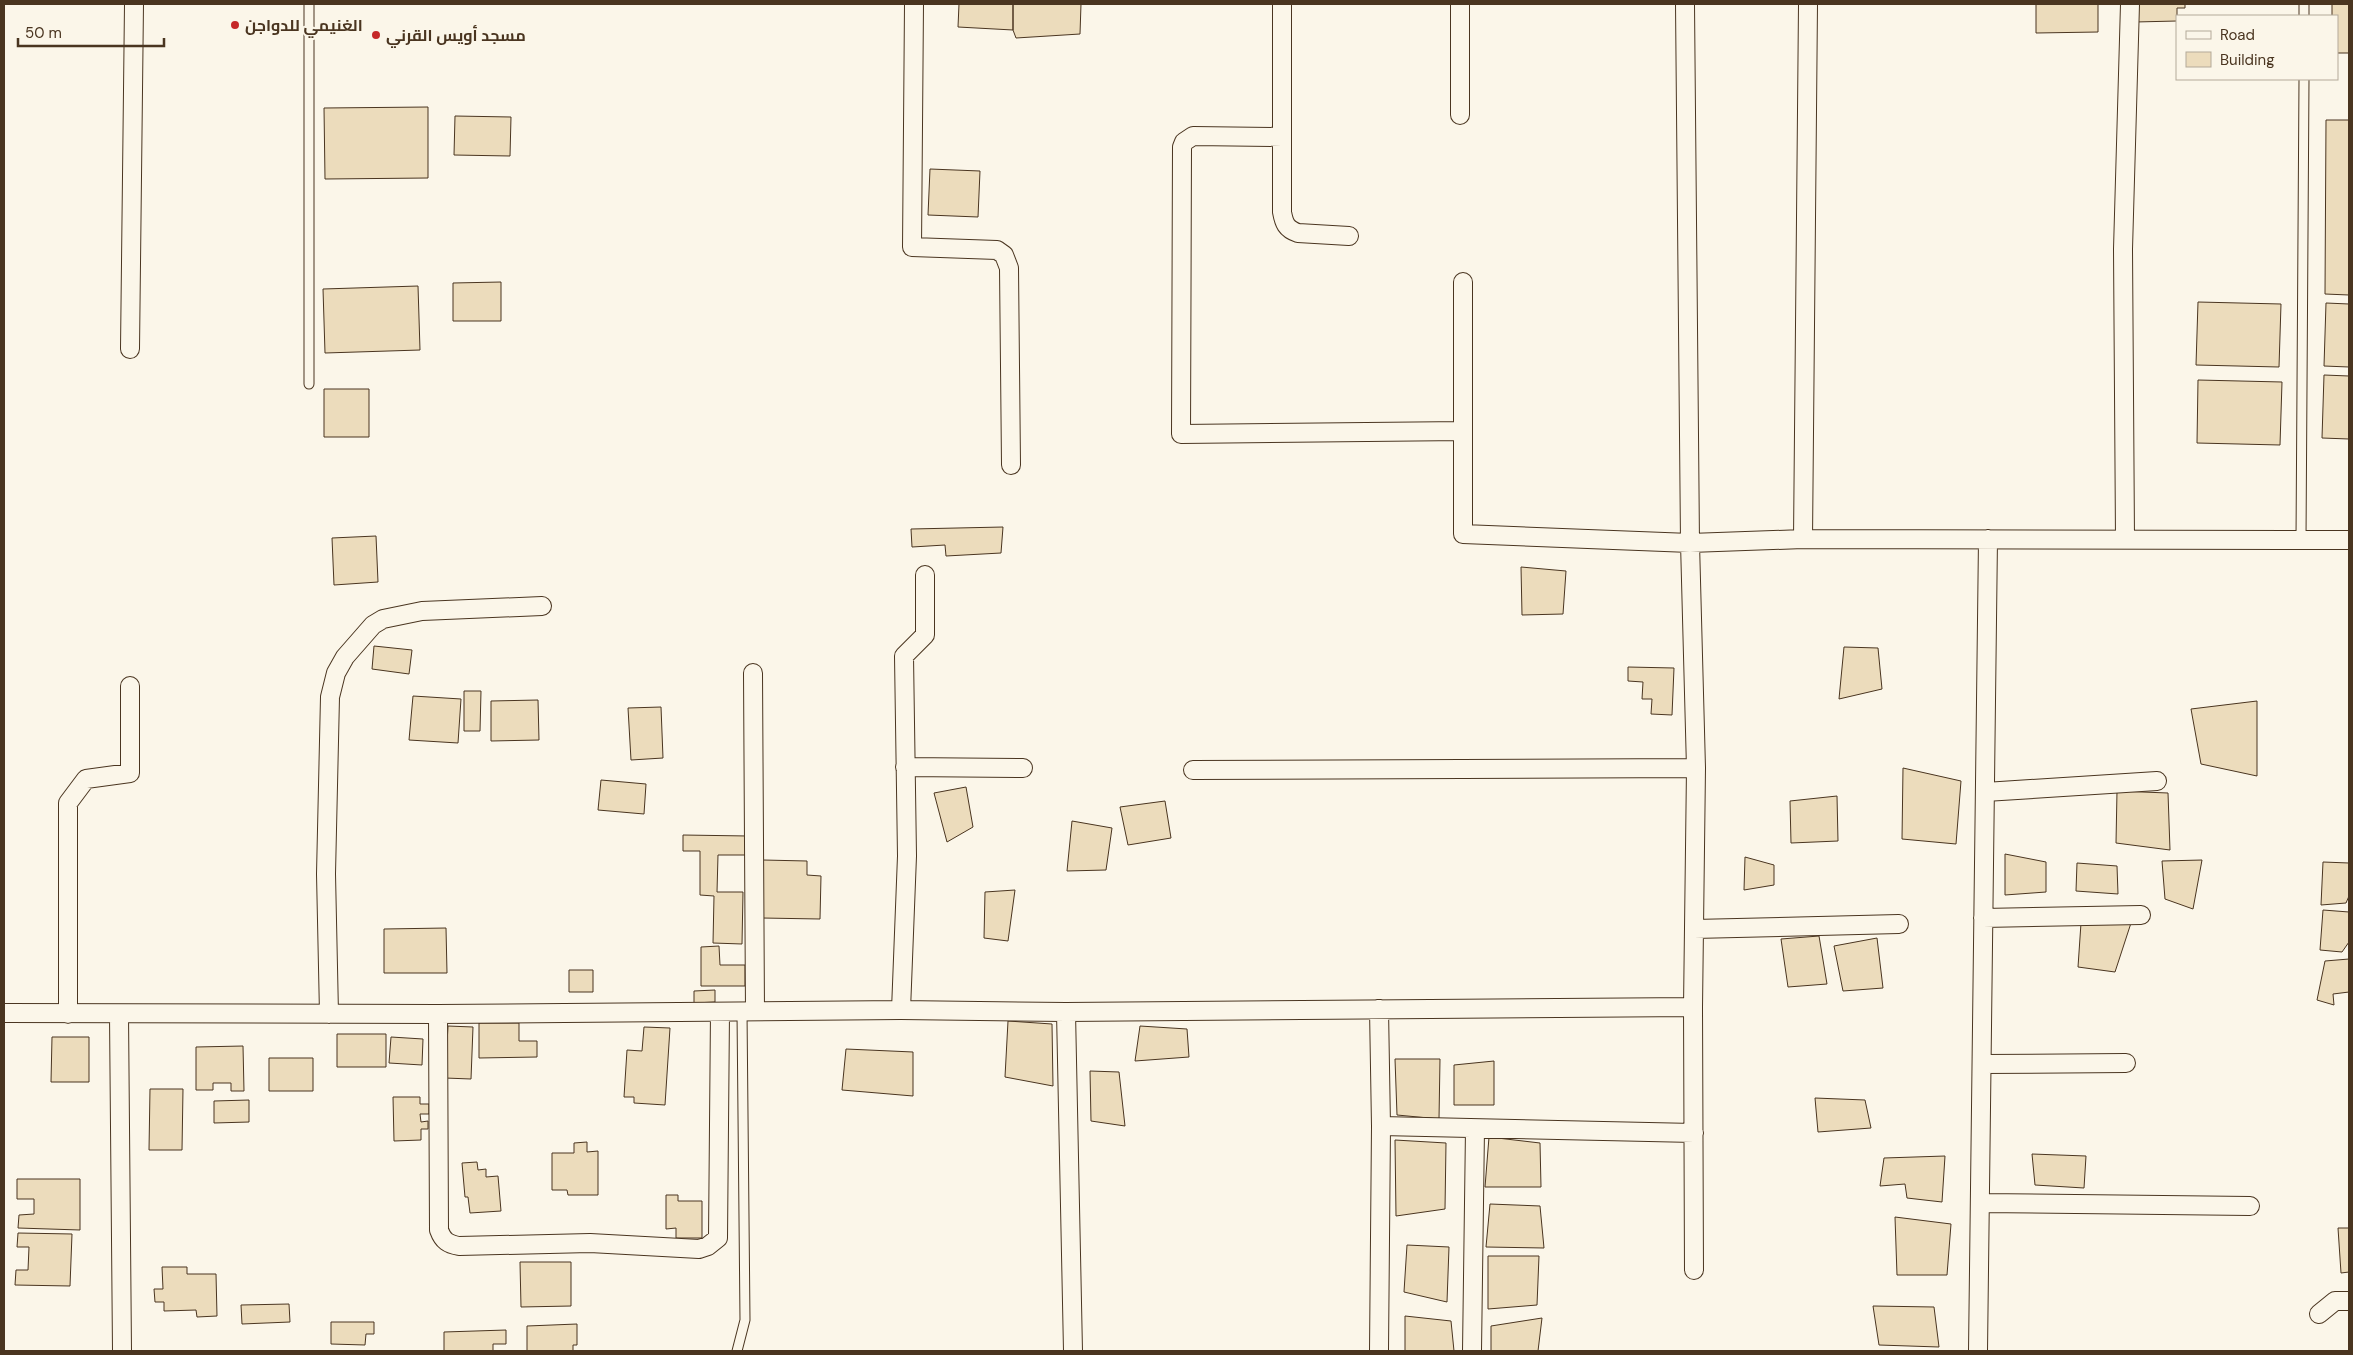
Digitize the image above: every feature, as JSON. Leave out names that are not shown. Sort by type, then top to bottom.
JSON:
[{"type":"street","points":[[130,349],[134,4]]},
{"type":"street","points":[[914,4],[912,247],[997,250],[1004,255],[1009,268],[1011,465]]},
{"type":"street","points":[[1282,4],[1284,224],[1290,231],[1298,233],[1350,236]]},
{"type":"street","points":[[1460,4],[1460,115]]},
{"type":"street","points":[[1686,4],[1690,543],[1696,768],[1693,1007],[1694,1270]]},
{"type":"street","points":[[1802,539],[1808,4]]},
{"type":"street","points":[[2125,539],[2123,248],[2130,4]]},
{"type":"street","points":[[1282,137],[1192,136],[1184,142],[1182,147],[1181,434],[1463,431]]},
{"type":"street","points":[[1463,282],[1463,534],[1690,543],[1802,539],[2349,540]]},
{"type":"street","points":[[1978,1351],[1988,539]]},
{"type":"street","points":[[901,1010],[906,856],[904,656],[925,636],[925,575]]},
{"type":"street","points":[[329,1014],[326,874],[330,707],[336,673],[345,657],[373,625],[383,619],[422,611],[542,606]]},
{"type":"street","points":[[749,1012],[753,674]]},
{"type":"street","points":[[68,1014],[68,803],[86,779],[130,773],[130,686]]},
{"type":"street","points":[[905,767],[1023,768]]},
{"type":"street","points":[[1193,770],[1696,768]]},
{"type":"street","points":[[1984,792],[2157,781]]},
{"type":"street","points":[[1983,918],[2141,915]]},
{"type":"street","points":[[1694,929],[1899,924]]},
{"type":"street","points":[[4,1013],[119,1015],[438,1014],[901,1010],[1066,1012],[1379,1008],[1693,1007]]},
{"type":"street","points":[[1379,1008],[1381,1126],[1379,1351]]},
{"type":"street","points":[[438,1014],[439,1230],[442,1238],[448,1244],[459,1246],[590,1243],[699,1249],[708,1246],[718,1238],[720,1012]]},
{"type":"street","points":[[1066,1012],[1072,1351]]},
{"type":"street","points":[[119,1015],[122,1351]]},
{"type":"street","points":[[1982,1064],[2126,1063]]},
{"type":"street","points":[[1381,1126],[1694,1133]]},
{"type":"street","points":[[1472,1351],[1475,1129]]},
{"type":"street","points":[[1980,1203],[2250,1206]]},
{"type":"street","points":[[2319,1314],[2335,1301],[2349,1301]]},
{"type":"lane","points":[[309,4],[309,384]]},
{"type":"lane","points":[[2301,540],[2304,80]]},
{"type":"lane","points":[[737,1351],[740,1349],[745,1320],[749,1012]]},
{"type":"building","points":[[959,4],[1013,4],[1013,30],[958,27]]},
{"type":"building","points":[[1013,4],[1081,4],[1080,34],[1016,38],[1013,30]]},
{"type":"building","points":[[2036,4],[2098,4],[2098,32],[2036,33]]},
{"type":"building","points":[[2135,4],[2185,4],[2185,8],[2177,8],[2176,21],[2135,22]]},
{"type":"building","points":[[2332,4],[2349,4],[2349,53],[2338,53],[2338,15],[2332,15]]},
{"type":"building","points":[[428,107],[428,178],[325,179],[324,108]]},
{"type":"building","points":[[455,116],[511,117],[510,156],[454,155]]},
{"type":"building","points":[[2326,120],[2349,120],[2349,295],[2325,294]]},
{"type":"building","points":[[930,169],[980,171],[978,217],[928,215]]},
{"type":"building","points":[[501,282],[501,321],[453,321],[453,283]]},
{"type":"building","points":[[418,286],[420,350],[325,353],[323,289]]},
{"type":"building","points":[[2198,302],[2281,304],[2279,367],[2196,365]]},
{"type":"building","points":[[2326,303],[2349,304],[2349,367],[2324,366]]},
{"type":"building","points":[[2324,375],[2349,376],[2349,439],[2322,438]]},
{"type":"building","points":[[2198,380],[2282,382],[2280,445],[2197,443]]},
{"type":"building","points":[[324,389],[369,389],[369,437],[324,437]]},
{"type":"building","points":[[1003,527],[1001,553],[946,556],[945,545],[912,547],[911,529]]},
{"type":"building","points":[[376,536],[378,582],[334,585],[332,538]]},
{"type":"building","points":[[1521,567],[1566,571],[1563,614],[1522,615]]},
{"type":"building","points":[[374,646],[412,650],[409,674],[372,669]]},
{"type":"building","points":[[1844,647],[1878,648],[1882,689],[1839,699]]},
{"type":"building","points":[[1628,667],[1674,668],[1672,715],[1651,714],[1652,699],[1642,699],[1643,682],[1628,681]]},
{"type":"building","points":[[464,691],[481,691],[480,731],[464,731]]},
{"type":"building","points":[[413,696],[461,699],[458,743],[409,740]]},
{"type":"building","points":[[538,700],[539,740],[491,741],[491,701]]},
{"type":"building","points":[[2257,701],[2257,776],[2201,764],[2191,709]]},
{"type":"building","points":[[661,707],[663,758],[631,760],[628,708]]},
{"type":"building","points":[[1903,768],[1961,781],[1956,844],[1902,839]]},
{"type":"building","points":[[601,780],[646,784],[644,814],[598,810]]},
{"type":"building","points":[[966,787],[973,827],[947,842],[934,793]]},
{"type":"building","points":[[2117,791],[2168,793],[2170,850],[2116,843]]},
{"type":"building","points":[[1837,796],[1838,841],[1791,843],[1790,801]]},
{"type":"building","points":[[1165,801],[1171,838],[1128,845],[1120,807]]},
{"type":"building","points":[[1072,821],[1112,828],[1106,870],[1067,871]]},
{"type":"building","points":[[683,835],[748,836],[748,855],[718,855],[717,892],[743,892],[742,944],[713,943],[714,896],[700,895],[700,851],[683,851]]},
{"type":"building","points":[[2005,854],[2046,862],[2046,892],[2005,895]]},
{"type":"building","points":[[1745,857],[1774,865],[1774,885],[1744,890]]},
{"type":"building","points":[[763,860],[807,861],[807,875],[821,876],[820,919],[762,918]]},
{"type":"building","points":[[2202,860],[2193,909],[2165,899],[2162,861]]},
{"type":"building","points":[[2323,862],[2349,863],[2349,896],[2346,903],[2321,905]]},
{"type":"building","points":[[2077,863],[2117,866],[2118,894],[2076,891]]},
{"type":"building","points":[[1015,890],[1008,941],[984,938],[985,892]]},
{"type":"building","points":[[2323,910],[2349,912],[2349,942],[2342,952],[2320,950]]},
{"type":"building","points":[[2081,923],[2131,923],[2115,972],[2078,967]]},
{"type":"building","points":[[446,928],[447,973],[384,973],[384,929]]},
{"type":"building","points":[[1819,936],[1827,984],[1788,987],[1781,939]]},
{"type":"building","points":[[1877,938],[1883,988],[1843,991],[1834,946]]},
{"type":"building","points":[[719,946],[720,965],[745,965],[745,986],[701,986],[701,947]]},
{"type":"building","points":[[2349,959],[2349,992],[2333,994],[2334,1005],[2317,1000],[2325,961]]},
{"type":"building","points":[[569,970],[593,970],[593,992],[569,992]]},
{"type":"building","points":[[715,990],[715,1002],[694,1003],[694,991]]},
{"type":"building","points":[[1008,1021],[1052,1024],[1053,1086],[1005,1077]]},
{"type":"building","points":[[479,1023],[519,1023],[519,1041],[537,1041],[537,1057],[479,1058]]},
{"type":"building","points":[[448,1026],[473,1027],[471,1079],[445,1078]]},
{"type":"building","points":[[1140,1026],[1187,1029],[1189,1057],[1135,1061]]},
{"type":"building","points":[[644,1027],[670,1028],[665,1105],[634,1103],[634,1097],[624,1097],[627,1050],[642,1051]]},
{"type":"building","points":[[337,1034],[386,1034],[386,1067],[337,1067]]},
{"type":"building","points":[[52,1037],[89,1037],[89,1082],[51,1082]]},
{"type":"building","points":[[391,1037],[423,1039],[422,1065],[389,1063]]},
{"type":"building","points":[[243,1046],[244,1091],[231,1091],[231,1083],[213,1083],[213,1090],[196,1090],[196,1047]]},
{"type":"building","points":[[846,1049],[913,1052],[913,1096],[842,1090]]},
{"type":"building","points":[[269,1058],[313,1058],[313,1091],[269,1091]]},
{"type":"building","points":[[1395,1059],[1440,1059],[1439,1119],[1397,1115]]},
{"type":"building","points":[[1494,1061],[1494,1105],[1454,1105],[1454,1065]]},
{"type":"building","points":[[1090,1071],[1119,1072],[1125,1126],[1091,1121]]},
{"type":"building","points":[[150,1089],[183,1089],[182,1150],[149,1150]]},
{"type":"building","points":[[393,1097],[420,1097],[420,1104],[429,1104],[429,1114],[420,1114],[421,1122],[428,1121],[428,1129],[421,1129],[421,1140],[394,1141]]},
{"type":"building","points":[[1815,1098],[1865,1100],[1871,1128],[1818,1132]]},
{"type":"building","points":[[249,1100],[249,1122],[214,1123],[214,1101]]},
{"type":"building","points":[[1489,1137],[1540,1143],[1541,1187],[1485,1187]]},
{"type":"building","points":[[1395,1140],[1446,1143],[1445,1209],[1396,1216]]},
{"type":"building","points":[[587,1142],[587,1152],[598,1151],[598,1195],[568,1195],[567,1190],[552,1190],[552,1153],[574,1153],[574,1143]]},
{"type":"building","points":[[2032,1154],[2086,1156],[2084,1188],[2035,1185]]},
{"type":"building","points":[[1945,1156],[1942,1202],[1907,1198],[1905,1184],[1880,1186],[1884,1158]]},
{"type":"building","points":[[477,1162],[478,1170],[486,1169],[486,1177],[498,1176],[501,1211],[470,1213],[468,1197],[465,1197],[462,1163]]},
{"type":"building","points":[[17,1179],[80,1179],[80,1230],[18,1228],[19,1215],[34,1214],[34,1199],[17,1199]]},
{"type":"building","points":[[666,1195],[678,1195],[678,1201],[702,1201],[702,1238],[676,1238],[676,1228],[666,1229]]},
{"type":"building","points":[[1490,1204],[1540,1206],[1544,1248],[1486,1247]]},
{"type":"building","points":[[1895,1217],[1951,1224],[1947,1275],[1897,1275]]},
{"type":"building","points":[[2338,1228],[2349,1228],[2349,1272],[2341,1273]]},
{"type":"building","points":[[18,1233],[72,1234],[70,1286],[15,1285],[16,1270],[28,1270],[29,1247],[17,1247]]},
{"type":"building","points":[[1407,1245],[1449,1247],[1447,1302],[1404,1292]]},
{"type":"building","points":[[1488,1256],[1539,1256],[1537,1305],[1488,1309]]},
{"type":"building","points":[[520,1262],[571,1262],[571,1306],[521,1307]]},
{"type":"building","points":[[162,1267],[187,1267],[187,1274],[216,1274],[217,1316],[197,1317],[196,1310],[164,1311],[164,1302],[155,1302],[154,1289],[163,1289]]},
{"type":"building","points":[[289,1304],[290,1322],[242,1324],[241,1305]]},
{"type":"building","points":[[1873,1306],[1934,1307],[1939,1347],[1879,1345]]},
{"type":"building","points":[[1405,1316],[1451,1321],[1454,1351],[1405,1351]]},
{"type":"building","points":[[1542,1318],[1538,1351],[1491,1351],[1491,1326]]},
{"type":"building","points":[[331,1322],[374,1322],[374,1334],[366,1334],[365,1345],[331,1344]]},
{"type":"building","points":[[577,1324],[577,1345],[573,1345],[573,1351],[527,1351],[527,1326]]},
{"type":"building","points":[[506,1330],[506,1344],[493,1344],[493,1351],[444,1351],[444,1332]]},
{"type":"place","name":"الغنيمي للدواجن","points":[[235,25]]},
{"type":"place","name":"مسجد أويس القرني","points":[[376,35]]}]
